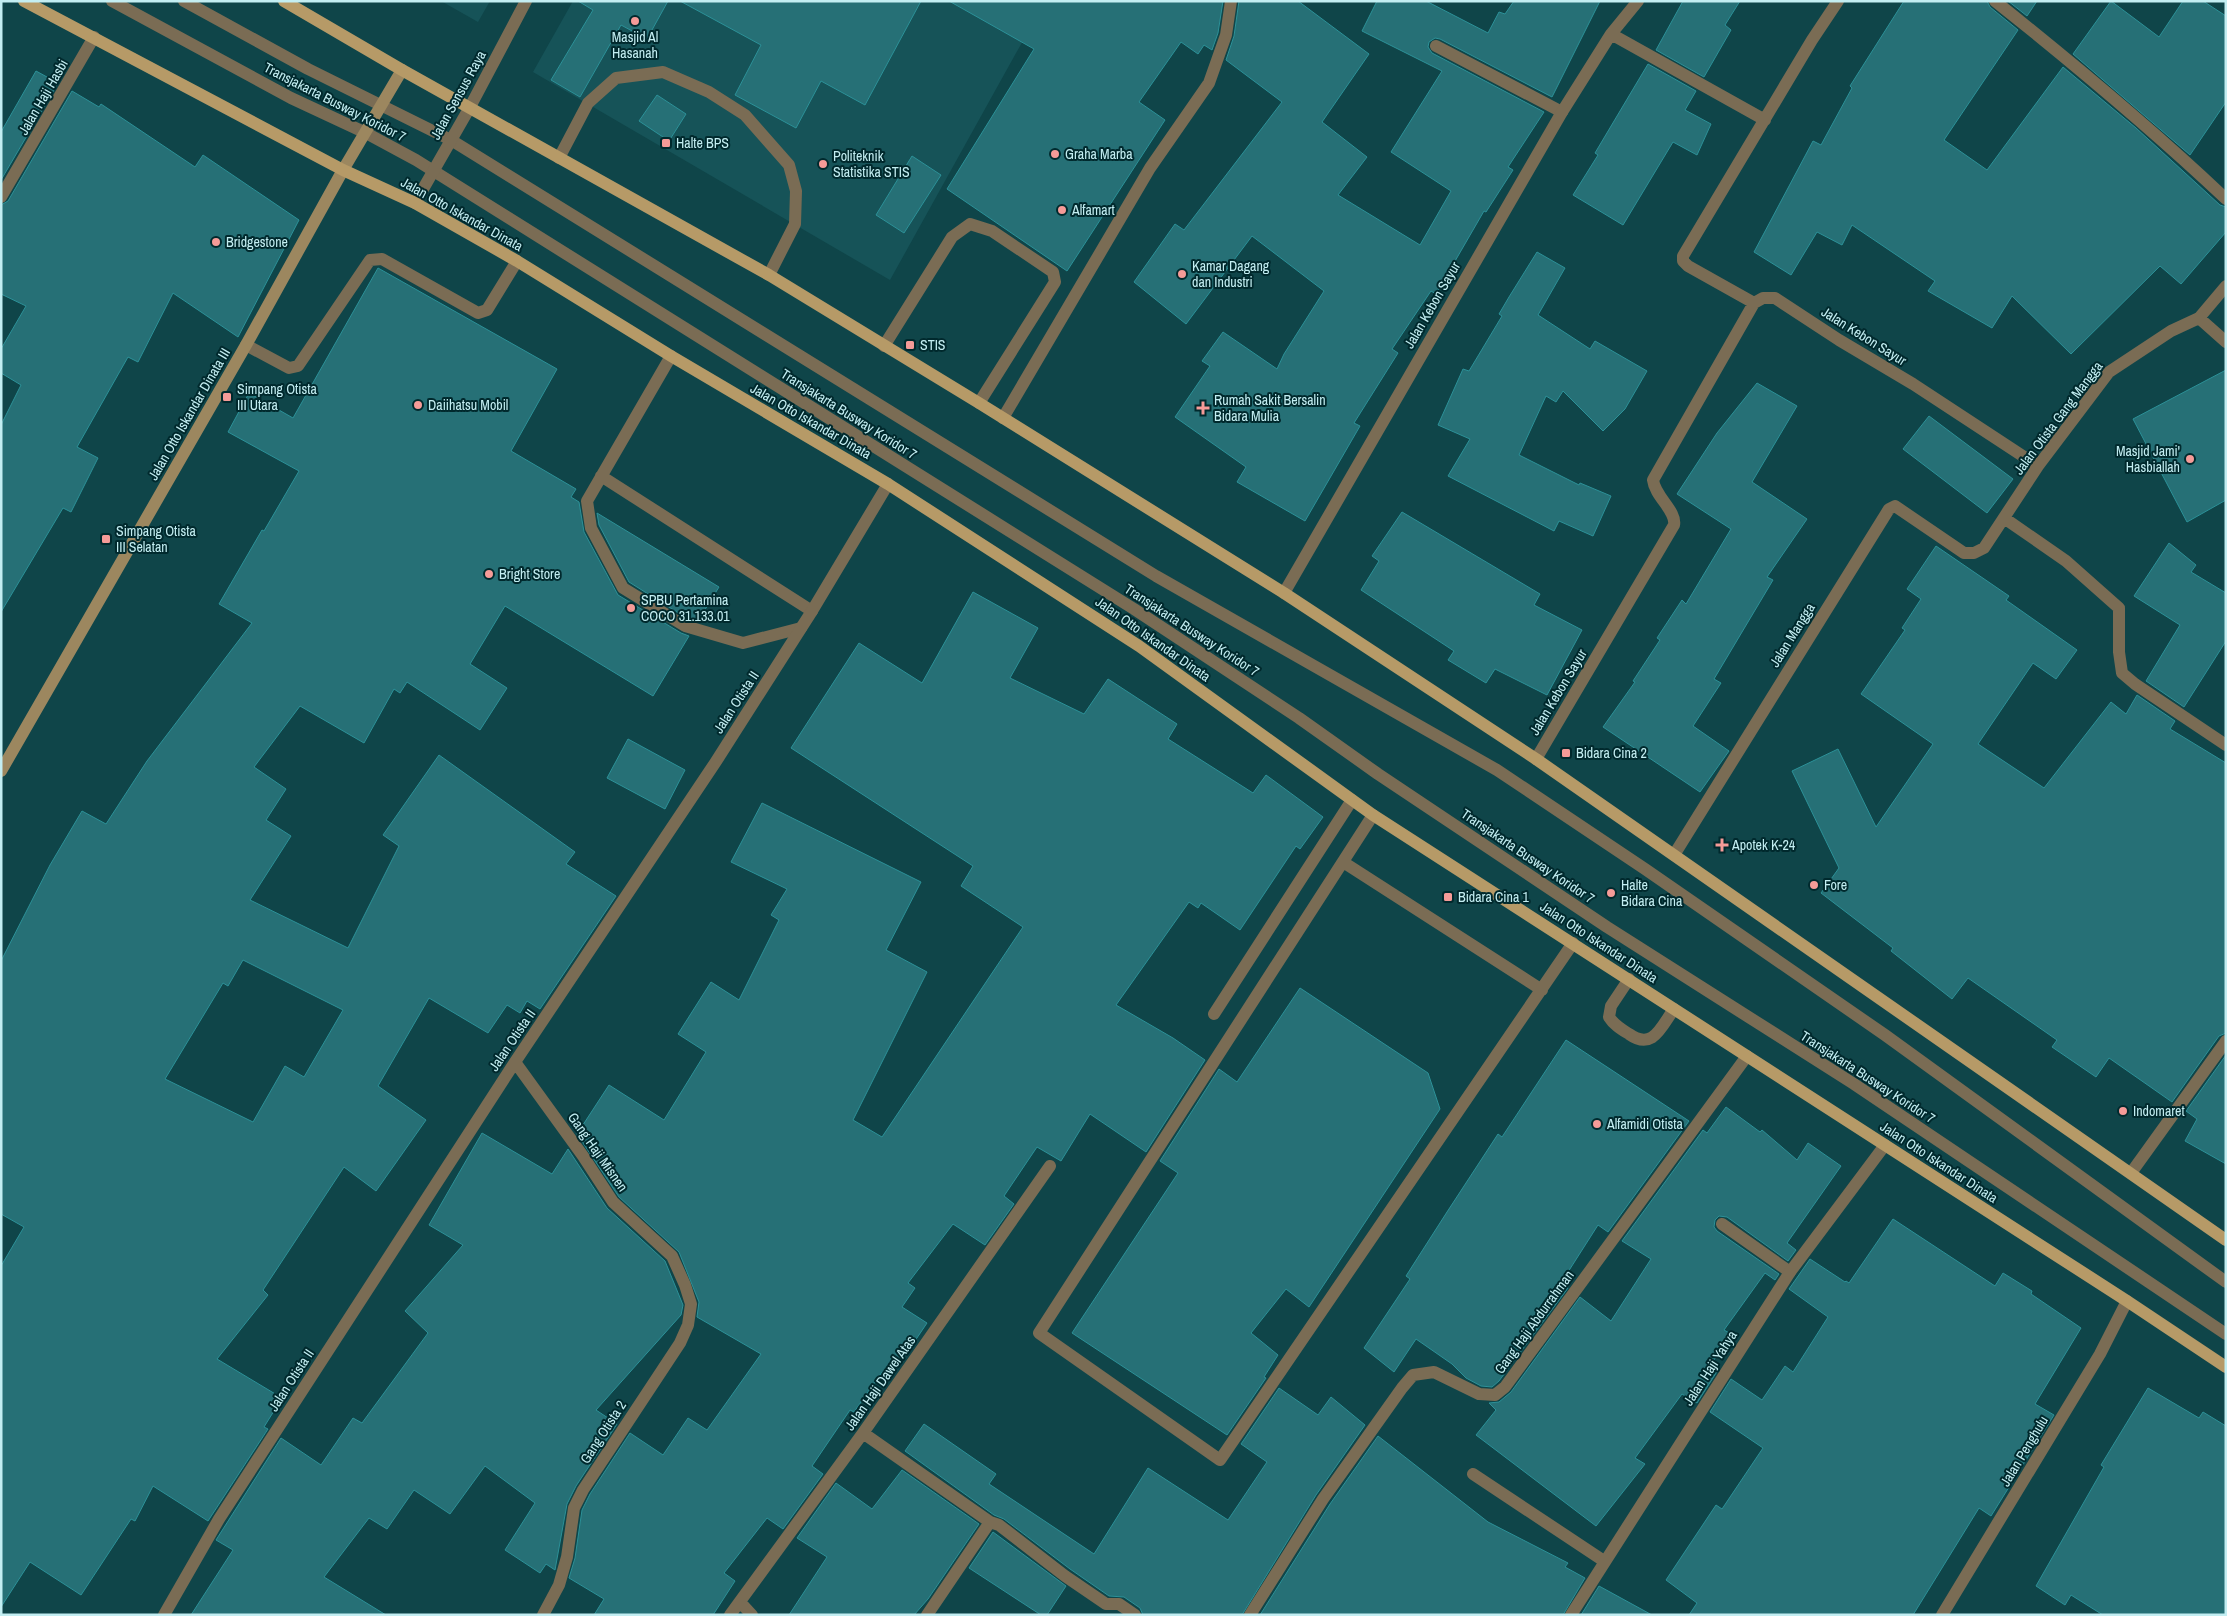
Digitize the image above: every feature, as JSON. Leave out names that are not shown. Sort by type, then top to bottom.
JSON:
[{"type":"main road","name":"Jalan Otto Iskandar Dinata","points":[[24,1],[343,170],[415,203],[517,261],[671,356],[888,484],[1139,646],[1373,815],[2127,1301],[2226,1367]]},
{"type":"main road","points":[[284,1],[402,70],[769,275],[1284,593],[1536,758],[2226,1240]]},
{"type":"street","name":"Transjakarta Busway Koridor 7","points":[[112,1],[291,98],[366,133],[432,171],[1134,609],[1299,718],[1378,774],[1607,927],[1854,1084],[2226,1334]]},
{"type":"street","name":"Transjakarta Busway Koridor 7","points":[[184,1],[308,69],[451,140],[1156,576],[1497,770],[1645,869],[1885,1035],[2226,1282]]},
{"type":"street","name":"Jalan Sensus Raya","points":[[415,203],[470,107],[526,1]]},
{"type":"street","points":[[1003,418],[1150,168],[1209,83],[1226,35],[1231,1]]},
{"type":"street","name":"Jalan Kebon Sayur","points":[[1284,593],[1562,112],[1610,34],[1638,1]]},
{"type":"street","points":[[1754,303],[1688,266],[1683,261],[1683,256],[1812,40],[1838,1]]},
{"type":"street","points":[[1995,1],[2172,148],[2226,199]]},
{"type":"street","points":[[1610,34],[1765,120]]},
{"type":"street","name":"Jalan Haji Hasbi","points":[[1,197],[94,37]]},
{"type":"street","points":[[1436,46],[1562,112]]},
{"type":"street","name":"Jalan Otto Iskandar Dinata III","points":[[1,771],[246,345],[343,170],[402,70]]},
{"type":"street","points":[[559,158],[588,103],[616,78],[663,72],[709,92],[745,115],[789,165],[796,191],[795,224],[769,275]]},
{"type":"street","points":[[884,346],[952,237],[970,224],[992,231],[1053,272],[1055,282],[979,403]]},
{"type":"street","points":[[246,345],[289,368],[298,366],[370,260],[382,259],[478,313],[487,310],[517,261]]},
{"type":"street","name":"Jalan Otista Gang Mangga","points":[[1964,553],[1974,553],[1984,548],[2038,466],[2109,372],[2171,331],[2199,318],[2226,286]]},
{"type":"street","name":"Jalan Kebon Sayur","points":[[1536,758],[1674,525],[1674,516],[1658,495],[1653,480],[1754,303],[1763,298],[1775,298],[1839,340],[1913,384],[2038,466]]},
{"type":"street","points":[[2199,318],[2226,342]]},
{"type":"street","points":[[671,356],[587,502],[591,528],[623,588],[685,626],[743,643],[801,628]]},
{"type":"street","points":[[601,476],[812,611]]},
{"type":"street","name":"Jalan Otista II","points":[[164,1615],[219,1519],[515,1062],[715,763],[812,611],[888,484]]},
{"type":"street","name":"Jalan Mangga","points":[[1674,855],[1889,509],[1896,506],[1964,553]]},
{"type":"street","points":[[2004,518],[2066,561],[2119,608],[2119,652],[2122,673],[2135,684],[2226,745]]},
{"type":"street","points":[[1214,1014],[1352,800]]},
{"type":"street","points":[[1373,815],[1039,1333],[1220,1460],[1573,943]]},
{"type":"street","points":[[1343,862],[1542,990]]},
{"type":"street","points":[[1629,979],[1611,1006],[1609,1017],[1613,1023],[1637,1040],[1646,1042],[1652,1039],[1674,1009]]},
{"type":"street","points":[[2131,1173],[2226,1042]]},
{"type":"street","name":"Gang Haji Abdurrahman","points":[[1250,1615],[1323,1499],[1402,1388],[1414,1375],[1434,1372],[1479,1394],[1495,1395],[1505,1387],[1747,1056]]},
{"type":"street","name":"Gang Haji Misnen","points":[[515,1062],[583,1156],[613,1202],[672,1256],[691,1304]]},
{"type":"street","name":"Jalan Haji Yahya","points":[[1571,1615],[1790,1272],[1885,1145]]},
{"type":"street","name":"Jalan Haji Dawel Atas","points":[[730,1615],[863,1433],[1050,1166]]},
{"type":"street","points":[[1722,1224],[1790,1272]]},
{"type":"street","name":"Jalan Penghulu","points":[[1942,1615],[2100,1354],[2127,1301]]},
{"type":"street","name":"Gang Otista 2","points":[[543,1615],[558,1585],[567,1557],[574,1508],[583,1490],[680,1343],[688,1325],[691,1304]]},
{"type":"street","points":[[863,1433],[990,1522],[999,1525],[1065,1576],[1106,1604],[1119,1604],[1135,1615]]},
{"type":"street","points":[[1473,1474],[1604,1561]]},
{"type":"street","points":[[927,1615],[990,1522]]},
{"type":"street","points":[[740,1602],[752,1615]]},
{"type":"shaded area","points":[[441,1],[490,1],[478,22]]},
{"type":"shaded area","name":"Politeknik Statistika STIS","points":[[573,1],[1045,1],[890,280],[533,72]]},
{"type":"building","points":[[578,1],[668,1],[647,39],[621,25],[580,97],[551,80],[593,10]]},
{"type":"building","points":[[680,1],[921,1],[865,105],[821,81],[796,128],[735,95],[761,45]]},
{"type":"building","name":"Graha Marba","points":[[949,1],[1223,1],[1218,33],[1212,50],[1204,45],[1198,54],[1181,42],[1139,102],[1165,120],[1067,271],[947,189],[1034,49]]},
{"type":"building","points":[[1239,1],[1298,1],[1369,54],[1322,122],[1367,157],[1338,195],[1420,245],[1451,191],[1391,152],[1442,71],[1362,31],[1377,1],[1426,1],[1488,33],[1499,12],[1505,14],[1514,1],[1600,1],[1552,97],[1440,39],[1435,38],[1429,42],[1428,47],[1432,53],[1544,112],[1508,167],[1513,170],[1486,212],[1484,211],[1436,294],[1431,291],[1392,349],[1398,353],[1354,423],[1360,426],[1305,521],[1237,482],[1246,467],[1175,417],[1210,366],[1202,361],[1223,332],[1277,369],[1284,354],[1324,291],[1252,236],[1186,324],[1134,282],[1175,224],[1184,230],[1282,102],[1226,60],[1234,36]]},
{"type":"building","points":[[1683,1],[1740,1],[1725,25],[1731,30],[1704,77],[1656,50]]},
{"type":"building","points":[[1904,1],[1987,1],[1990,7],[2018,30],[1944,140],[1987,170],[2063,67],[2136,128],[2220,205],[2226,207],[2226,232],[2181,284],[2160,266],[2071,354],[2012,296],[1992,328],[1928,291],[1935,281],[1852,225],[1842,245],[1817,232],[1791,275],[1754,252],[1813,141],[1821,145],[1852,88],[1850,86]]},
{"type":"building","points":[[2008,1],[2037,1],[2027,16]]},
{"type":"building","points":[[2111,1],[2159,37],[2183,1],[2203,1],[2226,16],[2226,102],[2190,155],[2073,54]]},
{"type":"building","points":[[1648,64],[1696,91],[1685,110],[1711,124],[1697,155],[1673,142],[1623,225],[1573,195],[1598,155],[1595,153]]},
{"type":"building","points":[[36,71],[58,83],[1,180],[1,132]]},
{"type":"building","points":[[72,91],[99,107],[101,104],[195,167],[203,155],[299,220],[238,337],[173,293],[138,362],[128,357],[77,447],[98,458],[71,512],[63,508],[1,612],[1,425],[21,385],[1,373],[1,349],[26,306],[1,294],[1,205],[8,201]]},
{"type":"building","points":[[657,95],[686,114],[669,141],[639,121]]},
{"type":"building","points":[[912,156],[941,175],[904,233],[876,215]]},
{"type":"building","points":[[1537,252],[1565,268],[1538,315],[1590,349],[1595,341],[1647,371],[1625,409],[1603,431],[1563,391],[1556,402],[1546,396],[1519,455],[1579,485],[1580,483],[1611,496],[1593,536],[1559,521],[1554,531],[1448,476],[1470,439],[1438,425],[1463,369],[1469,371],[1502,316],[1499,314]]},
{"type":"building","points":[[378,268],[557,369],[511,451],[576,489],[571,497],[579,502],[584,532],[618,595],[689,636],[653,696],[505,606],[470,664],[507,688],[480,730],[407,682],[400,693],[394,689],[364,743],[300,706],[254,767],[286,789],[266,820],[291,836],[250,900],[348,948],[399,846],[383,835],[439,755],[575,852],[566,864],[616,896],[540,1009],[527,1001],[520,1013],[507,1005],[488,1033],[429,998],[378,1086],[426,1120],[376,1191],[344,1167],[263,1290],[268,1295],[217,1359],[282,1398],[264,1427],[268,1429],[208,1521],[153,1486],[135,1521],[131,1519],[81,1595],[30,1562],[1,1607],[1,1266],[24,1227],[1,1214],[1,961],[50,865],[82,811],[106,824],[147,761],[252,623],[219,604],[299,471],[228,432],[249,393],[293,418]],"holes":[[[243,960],[343,1010],[304,1077],[285,1066],[253,1122],[165,1079],[223,983],[228,986]]]},
{"type":"building","name":"Masjid Jami' Hasbiallah","points":[[2226,370],[2226,500],[2187,522],[2133,419]]},
{"type":"building","points":[[1757,383],[1797,406],[1752,482],[1807,519],[1767,577],[1773,580],[1714,679],[1721,683],[1693,726],[1729,751],[1700,792],[1603,727],[1635,682],[1633,681],[1660,640],[1657,638],[1682,600],[1686,604],[1731,529],[1677,494],[1717,433]]},
{"type":"building","points":[[1929,416],[2013,479],[1987,513],[1903,449]]},
{"type":"building","points":[[1402,512],[1540,594],[1534,605],[1582,630],[1547,695],[1495,669],[1486,683],[1448,660],[1454,651],[1361,590],[1379,561],[1372,556]]},
{"type":"building","points":[[597,513],[719,587],[698,621],[688,619],[629,582],[599,525]]},
{"type":"building","points":[[2169,543],[2196,565],[2191,572],[2226,593],[2226,641],[2184,707],[2146,681],[2180,625],[2134,596]]},
{"type":"building","points":[[1936,546],[2009,596],[2006,600],[2077,650],[2056,679],[2033,663],[1978,744],[2044,788],[2111,702],[2126,714],[2137,695],[2175,721],[2170,729],[2226,763],[2226,1033],[2219,1036],[2172,1102],[2109,1058],[2096,1077],[2052,1047],[2057,1040],[1968,978],[1952,999],[1891,951],[1893,948],[1821,893],[1839,868],[1792,771],[1838,749],[1876,827],[1933,744],[1861,694],[1905,630],[1902,628],[1921,599],[1907,589]]},
{"type":"building","points":[[973,592],[1038,628],[1010,678],[1084,714],[1108,679],[1177,724],[1168,739],[1253,793],[1266,775],[1323,817],[1300,849],[1296,846],[1240,930],[1201,903],[1198,908],[1189,902],[1116,1005],[1173,1038],[1205,1060],[1146,1152],[1090,1114],[1061,1161],[1037,1147],[1004,1196],[1014,1204],[985,1245],[953,1224],[908,1283],[915,1288],[902,1307],[927,1323],[890,1378],[882,1372],[854,1412],[850,1410],[812,1466],[823,1474],[783,1529],[767,1518],[724,1573],[735,1581],[713,1615],[594,1615],[604,1599],[569,1578],[575,1558],[582,1510],[590,1494],[630,1433],[663,1455],[688,1418],[707,1430],[761,1354],[697,1317],[699,1302],[679,1252],[619,1197],[577,1134],[609,1085],[664,1120],[706,1052],[678,1034],[711,982],[739,1000],[779,920],[771,915],[787,889],[731,862],[762,803],[921,882],[886,950],[927,972],[853,1120],[882,1137],[1023,927],[961,886],[973,866],[791,748],[859,643],[922,683]]},
{"type":"building","points":[[628,739],[685,770],[665,809],[607,778]]},
{"type":"building","points":[[1300,988],[1428,1073],[1440,1109],[1309,1307],[1286,1289],[1251,1333],[1278,1355],[1264,1377],[1266,1378],[1227,1435],[1072,1333],[1178,1173],[1160,1161],[1219,1069],[1237,1082]]},
{"type":"building","points":[[1566,1040],[1689,1121],[1608,1232],[1598,1225],[1561,1283],[1568,1288],[1499,1381],[1492,1387],[1481,1386],[1466,1378],[1452,1364],[1416,1339],[1394,1372],[1364,1348],[1410,1279],[1406,1276],[1498,1134],[1502,1137]]},
{"type":"building","points":[[2226,1055],[2226,1164],[2185,1141],[2197,1119],[2186,1111]]},
{"type":"building","points":[[1726,1107],[1760,1132],[1762,1130],[1797,1160],[1808,1143],[1841,1166],[1787,1243],[1796,1250],[1788,1261],[1727,1217],[1719,1216],[1715,1220],[1714,1227],[1717,1231],[1779,1274],[1775,1280],[1765,1273],[1724,1330],[1731,1334],[1710,1366],[1718,1370],[1697,1403],[1682,1394],[1635,1458],[1645,1464],[1596,1526],[1476,1435],[1496,1410],[1489,1403],[1499,1402],[1511,1392],[1580,1297],[1611,1321],[1651,1259],[1622,1241],[1703,1130],[1707,1133]]},
{"type":"building","points":[[482,1133],[552,1174],[568,1149],[607,1208],[665,1261],[683,1305],[681,1315],[596,1410],[617,1424],[576,1486],[567,1504],[555,1570],[546,1564],[540,1573],[505,1550],[535,1503],[485,1466],[450,1514],[414,1490],[387,1529],[369,1518],[324,1577],[386,1615],[191,1615],[233,1550],[216,1540],[281,1438],[321,1465],[353,1418],[362,1423],[428,1333],[405,1311],[463,1245],[429,1225]]},
{"type":"building","points":[[1893,1219],[1995,1286],[2003,1273],[2032,1291],[2031,1294],[2081,1328],[2035,1404],[2054,1415],[1991,1516],[1979,1508],[1913,1615],[1689,1615],[1697,1603],[1666,1580],[1716,1505],[1722,1509],[1763,1448],[1710,1412],[1731,1379],[1762,1400],[1785,1366],[1793,1372],[1828,1317],[1789,1289],[1810,1259],[1849,1283]]},
{"type":"building","points":[[1279,1388],[1318,1415],[1331,1397],[1365,1425],[1316,1495],[1242,1615],[1143,1615],[1140,1608],[1124,1597],[1109,1596],[1004,1519],[994,1515],[905,1451],[924,1424],[996,1474],[989,1484],[1094,1554],[1148,1468],[1228,1520],[1267,1462],[1241,1444]]},
{"type":"building","points":[[2148,1388],[2199,1418],[2203,1412],[2226,1426],[2226,1615],[2103,1615],[2071,1595],[2065,1605],[2036,1586],[2104,1467],[2101,1465]]},
{"type":"building","points":[[1378,1436],[1488,1522],[1568,1563],[1565,1567],[1585,1578],[1563,1615],[1260,1615],[1330,1504]]},
{"type":"building","points":[[902,1470],[979,1524],[928,1599],[914,1615],[789,1615],[827,1557],[797,1538],[836,1483],[872,1509]]},
{"type":"building","points":[[993,1532],[1066,1586],[1047,1615],[1041,1615],[969,1568]]},
{"type":"building","points":[[1599,1586],[1652,1615],[1581,1615]]},
{"type":"place","name":"Masjid Al Hasanah","points":[[635,21]]},
{"type":"place","name":"Halte BPS","points":[[666,143]]},
{"type":"place","name":"Graha Marba","points":[[1055,154]]},
{"type":"place","name":"Politeknik Statistika STIS","points":[[823,164]]},
{"type":"place","name":"Alfamart","points":[[1062,210]]},
{"type":"place","name":"Bridgestone","points":[[216,242]]},
{"type":"place","name":"Kamar Dagang dan Industri","points":[[1182,274]]},
{"type":"place","name":"STIS","points":[[910,345]]},
{"type":"place","name":"Simpang Otista III Utara","points":[[227,397]]},
{"type":"place","name":"Daiihatsu Mobil","points":[[418,405]]},
{"type":"place","name":"Rumah Sakit Bersalin Bidara Mulia","points":[[1203,408]]},
{"type":"place","name":"Masjid Jami' Hasbiallah","points":[[2190,459]]},
{"type":"place","name":"Simpang Otista III Selatan","points":[[106,539]]},
{"type":"place","name":"Bright Store","points":[[489,574]]},
{"type":"place","name":"SPBU Pertamina COCO 31.133.01","points":[[631,608]]},
{"type":"place","name":"Bidara Cina 2","points":[[1566,753]]},
{"type":"place","name":"Apotek K-24","points":[[1722,845]]},
{"type":"place","name":"Fore","points":[[1814,885]]},
{"type":"place","name":"Halte Bidara Cina","points":[[1611,893]]},
{"type":"place","name":"Bidara Cina 1","points":[[1448,897]]},
{"type":"place","name":"Indomaret","points":[[2123,1111]]},
{"type":"place","name":"Alfamidi Otista","points":[[1597,1124]]}]
